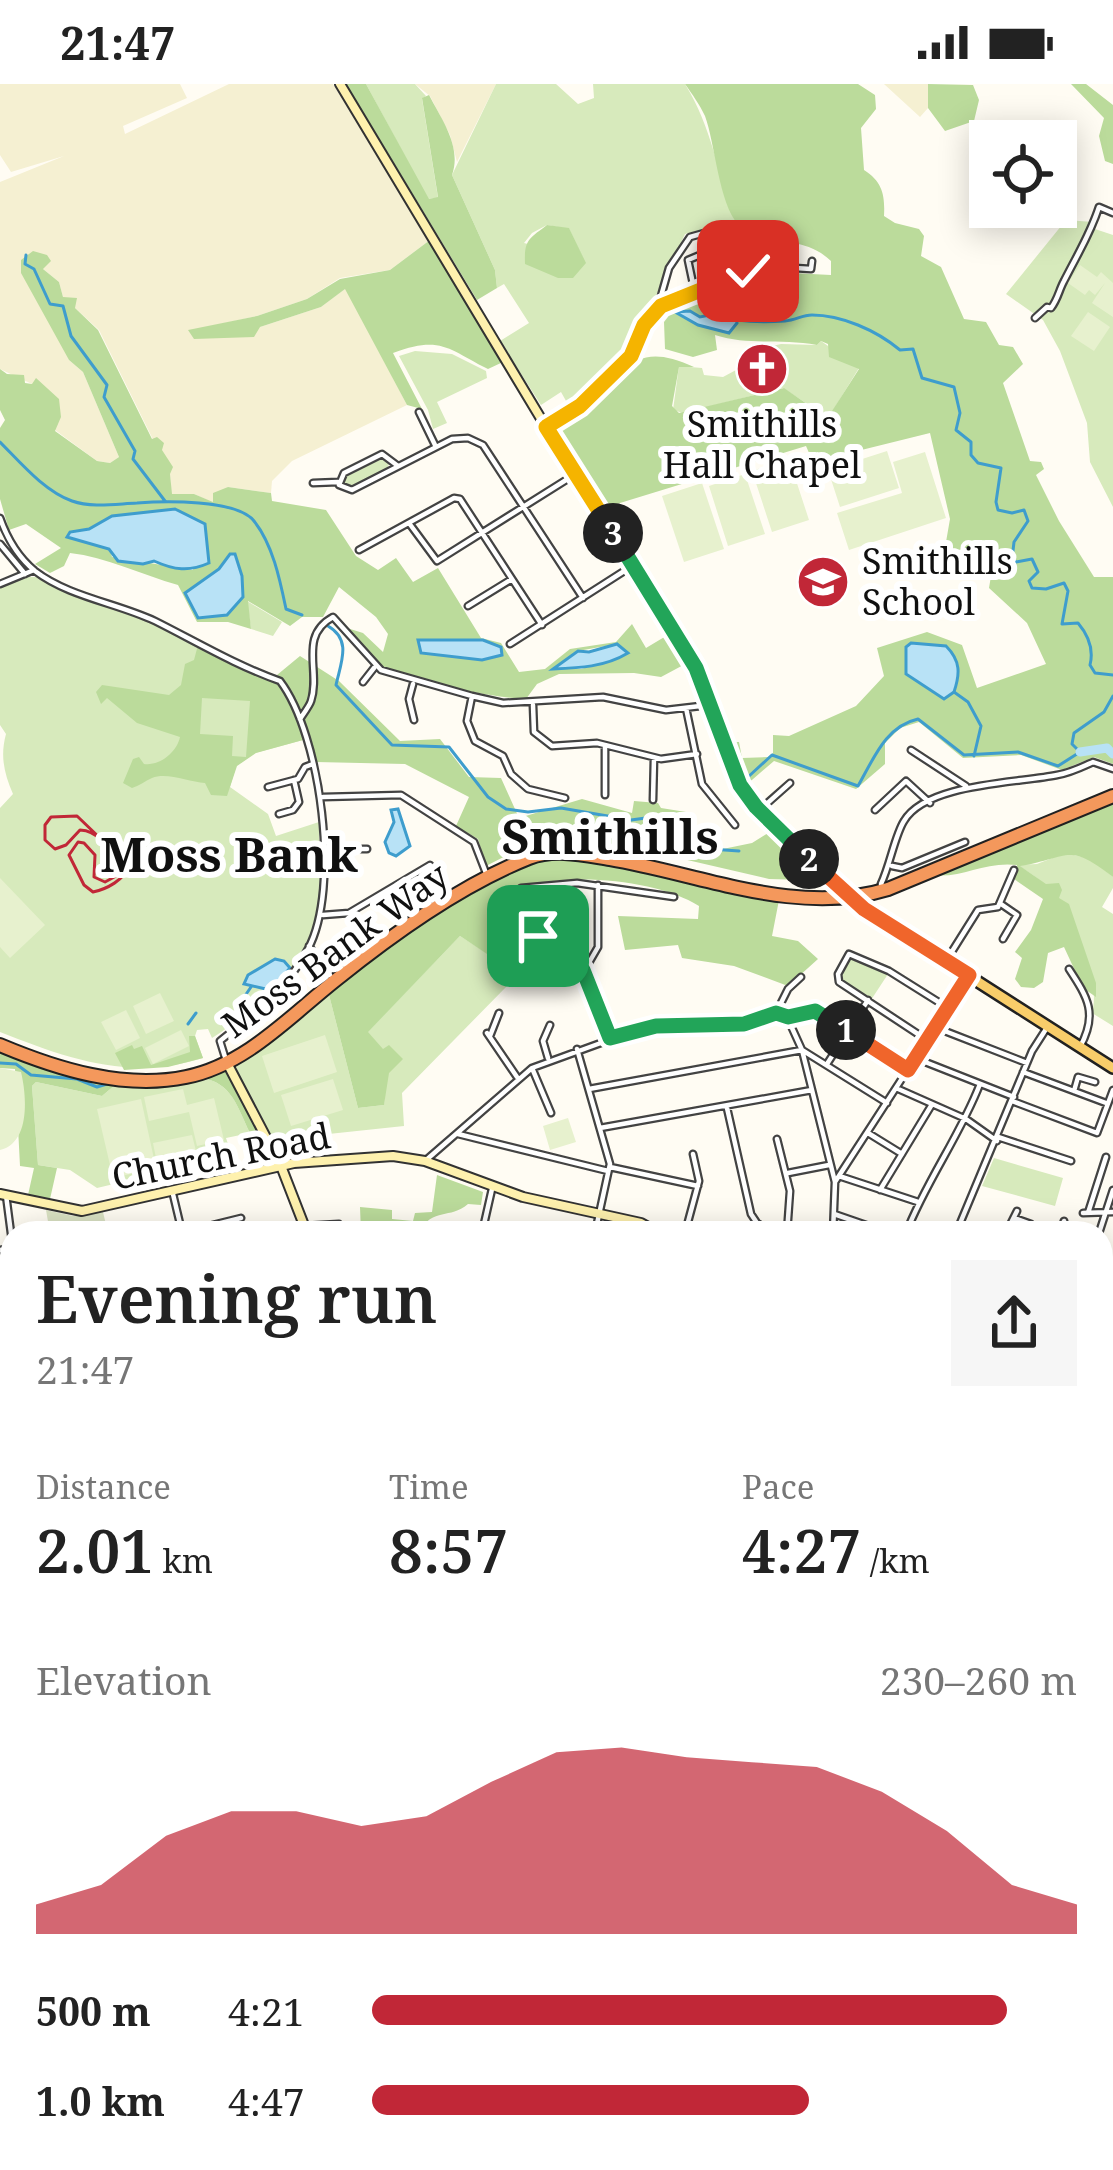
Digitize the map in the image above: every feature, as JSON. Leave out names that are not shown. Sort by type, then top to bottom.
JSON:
[{"type":"highway","name":"Moss Bank Way","points":[[226,1060],[330,974],[404,921],[528,852],[566,847],[755,884],[850,895],[1113,794]]},
{"type":"highway","name":"Moss Bank Way","points":[[0,1041],[132,1074],[168,1074],[226,1060],[253,1047],[386,940],[486,879],[532,857],[585,855],[760,893],[850,895],[888,889],[1113,794]]},
{"type":"main road","points":[[850,895],[1113,1069]]},
{"type":"street","points":[[340,84],[546,427],[686,648],[740,785],[759,810],[850,895]]},
{"type":"street","points":[[1036,318],[1058,298],[1099,208],[1113,213]]},
{"type":"street","points":[[546,427],[580,406],[631,356],[644,325],[657,310],[669,268],[687,239],[725,229],[748,251]]},
{"type":"street","points":[[695,293],[688,260],[717,248]]},
{"type":"street","points":[[761,258],[777,260],[779,267]]},
{"type":"street","points":[[734,280],[748,271],[811,269],[812,260]]},
{"type":"street","points":[[657,310],[695,293],[761,275]]},
{"type":"street","points":[[419,412],[436,447]]},
{"type":"street","points":[[338,482],[352,490],[460,437],[484,445],[584,598]]},
{"type":"street","points":[[338,482],[344,472],[382,454],[398,466]]},
{"type":"street","points":[[410,523],[437,561],[576,474]]},
{"type":"street","points":[[314,482],[338,482]]},
{"type":"street","points":[[359,550],[458,498],[542,625]]},
{"type":"street","points":[[0,518],[10,542],[34,570],[153,620],[233,664],[280,681],[299,720],[321,797],[320,915],[309,946],[263,1008],[220,1041],[302,1221]]},
{"type":"street","points":[[0,544],[25,574]]},
{"type":"street","points":[[511,644],[634,565]]},
{"type":"street","points":[[0,584],[34,570]]},
{"type":"street","points":[[468,606],[512,579]]},
{"type":"street","points":[[299,720],[311,703],[309,653],[329,617],[337,620],[375,667],[472,696],[503,703],[603,697],[657,710],[710,705]]},
{"type":"street","points":[[363,682],[375,667]]},
{"type":"street","points":[[410,716],[413,682]]},
{"type":"street","points":[[472,696],[467,722],[475,741],[503,756],[512,774],[528,789],[562,799]]},
{"type":"street","points":[[533,703],[534,732],[558,747],[605,745],[654,758],[697,754]]},
{"type":"street","points":[[686,709],[705,790],[735,825]]},
{"type":"street","points":[[605,745],[601,781],[605,795]]},
{"type":"street","points":[[914,750],[967,787]]},
{"type":"street","points":[[652,800],[654,758]]},
{"type":"street","points":[[881,884],[905,819],[930,802],[967,787],[1052,776],[1093,762],[1113,769]]},
{"type":"street","points":[[268,788],[294,780],[313,764]]},
{"type":"street","points":[[279,814],[299,802],[294,780]]},
{"type":"street","points":[[874,810],[906,781],[930,802]]},
{"type":"street","points":[[759,810],[790,783]]},
{"type":"street","points":[[321,797],[400,795],[474,842],[486,873]]},
{"type":"street","points":[[890,865],[902,868],[965,842]]},
{"type":"street","points":[[323,849],[367,849]]},
{"type":"street","points":[[320,915],[349,913],[430,865]]},
{"type":"street","points":[[946,961],[978,910],[993,910],[1000,904],[1014,870]]},
{"type":"street","points":[[583,970],[598,950],[594,924],[598,885]]},
{"type":"street","points":[[521,888],[598,885],[669,897]]},
{"type":"street","points":[[1000,904],[1017,915],[1003,939]]},
{"type":"street","points":[[521,933],[541,938],[556,965],[583,970]]},
{"type":"street","points":[[309,946],[330,974]]},
{"type":"street","points":[[928,1040],[838,980],[849,954],[889,970],[948,1008]]},
{"type":"street","points":[[530,977],[548,958]]},
{"type":"street","points":[[1070,969],[1091,1007],[1080,1047]]},
{"type":"street","points":[[583,970],[610,1038]]},
{"type":"street","points":[[834,1221],[837,1179],[969,975]]},
{"type":"street","points":[[776,1013],[801,976]]},
{"type":"street","points":[[827,1064],[868,1000]]},
{"type":"street","points":[[430,1163],[517,1077],[577,1049],[656,1026],[744,1024],[776,1013],[788,1017],[817,1012],[908,1070]]},
{"type":"street","points":[[499,1013],[488,1036],[517,1077]]},
{"type":"street","points":[[788,1017],[802,1050],[829,1165],[837,1179],[918,1202]]},
{"type":"street","points":[[549,1060],[542,1041],[550,1025]]},
{"type":"street","points":[[961,1221],[1023,1072],[1048,1026]]},
{"type":"street","points":[[935,1028],[1027,1064]]},
{"type":"street","points":[[577,1049],[609,1169],[597,1221]]},
{"type":"street","points":[[589,1089],[802,1050],[887,1103]]},
{"type":"street","points":[[916,1058],[1096,1133],[1113,1090]]},
{"type":"street","points":[[532,1068],[550,1113]]},
{"type":"street","points":[[1023,1072],[1106,1102]]},
{"type":"street","points":[[1074,1090],[1078,1076],[1095,1082]]},
{"type":"street","points":[[911,1221],[980,1084]]},
{"type":"street","points":[[896,1088],[998,1139],[1071,1161]]},
{"type":"street","points":[[600,1128],[812,1090]]},
{"type":"street","points":[[727,1106],[751,1214],[758,1221]]},
{"type":"street","points":[[880,1190],[931,1106]]},
{"type":"street","points":[[868,1133],[902,1154]]},
{"type":"street","points":[[458,1134],[698,1186]]},
{"type":"street","points":[[777,1139],[790,1191],[789,1221]]},
{"type":"street","points":[[688,1221],[698,1186],[693,1154]]},
{"type":"street","name":"Church Road","points":[[3,1195],[82,1211],[280,1166],[365,1156],[430,1163],[492,1189],[630,1221]]},
{"type":"street","points":[[1106,1156],[1086,1213],[1110,1212],[1113,1190]]},
{"type":"street","points":[[786,1174],[829,1165]]},
{"type":"street","points":[[485,1221],[492,1189]]},
{"type":"street","points":[[172,1190],[178,1221]]},
{"type":"street","points":[[692,1208],[706,1212]]},
{"type":"street","points":[[834,1214],[854,1221]]},
{"type":"street","points":[[229,1221],[241,1218]]},
{"type":"shaded area","points":[[0,84],[180,84],[187,98],[123,126],[125,134],[229,84],[333,84],[430,240],[390,270],[340,278],[307,299],[188,331],[260,327],[321,307],[346,288],[407,405],[292,461],[272,481],[271,493],[228,487],[214,503],[194,494],[171,494],[170,474],[99,330],[63,297],[59,282],[43,269],[33,251],[69,360],[83,372],[119,457],[110,463],[97,461],[55,430],[32,384],[0,369],[0,182],[64,156],[11,172],[0,155]]},
{"type":"shaded area","points":[[415,84],[496,84],[457,162],[450,135],[430,96]]},
{"type":"shaded area","points":[[884,84],[928,84],[928,108],[920,117]]},
{"type":"green space","points":[[346,84],[366,84],[429,199],[438,197],[422,98],[429,95],[449,134],[452,175],[495,270],[497,288],[477,300]]},
{"type":"green space","points":[[366,84],[415,84],[426,96],[422,99],[438,198],[428,199]]},
{"type":"green space","points":[[496,84],[556,84],[578,104],[594,98],[593,84],[685,84],[708,134],[737,223],[685,234],[628,355],[570,408],[561,392],[541,405],[500,341],[529,323],[504,284],[497,288],[495,270],[452,175]],"holes":[[[547,225],[569,229],[583,258],[524,243]]]},
{"type":"green space","points":[[685,84],[858,84],[875,95],[876,109],[861,128],[864,170],[882,190],[884,216],[919,229],[924,236],[921,256],[941,267],[964,319],[986,322],[999,345],[1013,347],[1023,364],[1003,383],[1030,461],[1041,462],[1044,469],[1036,475],[1094,577],[1113,577],[1113,764],[1094,757],[1062,770],[1021,755],[963,758],[919,722],[900,728],[885,743],[885,764],[856,789],[774,761],[745,786],[726,742],[739,742],[742,758],[768,757],[773,753],[773,735],[789,736],[856,706],[884,676],[877,648],[927,632],[962,645],[977,688],[1046,664],[1027,623],[989,588],[991,576],[960,565],[950,553],[946,542],[950,519],[930,433],[813,462],[806,446],[607,507],[554,425],[645,358],[658,356],[694,367],[679,367],[672,406],[679,413],[784,388],[820,413],[832,411],[859,369],[829,357],[828,344],[821,341],[817,345],[715,335],[717,350],[693,357],[665,349],[664,322],[678,304],[746,285],[740,262],[720,248],[721,237],[791,273],[831,275],[831,261],[819,252],[759,238],[738,224],[722,188],[705,116]]},
{"type":"green space","points":[[928,84],[973,85],[979,100],[974,120],[945,131],[928,108]]},
{"type":"green space","points":[[1071,84],[1086,84],[1113,105],[1113,164],[1105,161],[1099,136],[1104,118]]},
{"type":"green space","points":[[1077,221],[1093,222],[1092,228],[1113,235],[1113,507],[1090,462],[1087,423],[1060,351],[1043,320],[1006,294],[1060,228],[1077,228]]},
{"type":"green space","points":[[547,225],[569,228],[586,263],[573,278],[558,278],[525,264],[529,240]]},
{"type":"green space","points":[[430,240],[503,362],[488,369],[434,345],[393,353],[422,409],[407,405],[345,289],[321,307],[260,327],[254,337],[194,339],[188,330],[257,316],[307,299],[340,279],[390,270]]},
{"type":"green space","points":[[33,251],[47,255],[51,261],[43,269],[59,282],[63,297],[77,298],[75,308],[98,330],[152,439],[164,443],[162,450],[173,467],[172,494],[194,494],[213,502],[213,493],[228,487],[271,493],[272,501],[326,510],[356,556],[378,570],[396,558],[413,582],[438,568],[481,638],[501,643],[519,672],[545,669],[570,649],[616,642],[632,624],[646,648],[671,633],[689,662],[661,677],[559,674],[537,684],[526,699],[494,696],[427,682],[378,664],[347,628],[363,633],[383,652],[388,634],[376,617],[339,587],[323,617],[302,617],[290,626],[248,601],[251,629],[228,622],[197,622],[178,585],[110,562],[70,553],[64,566],[50,573],[35,564],[61,548],[26,524],[9,530],[0,499],[0,428],[5,420],[0,410],[0,369],[24,375],[25,383],[32,384],[36,378],[59,399],[61,417],[55,431],[97,461],[110,463],[119,457],[83,372],[69,360],[21,273],[21,260]],"holes":[[[175,509],[205,524],[193,570],[112,557],[110,549],[70,532],[90,529],[112,516]],[[419,640],[483,640],[501,647],[502,655],[482,660],[421,653]],[[617,644],[621,658],[581,669],[566,668],[578,651]]]},
{"type":"green space","points":[[1080,265],[1097,277],[1101,272],[1113,283],[1113,317],[1092,303],[1105,283],[1095,295],[1089,290],[1085,295],[1068,283]]},
{"type":"green space","points":[[1088,312],[1110,327],[1094,351],[1071,336]]},
{"type":"green space","points":[[821,341],[859,368],[832,412],[821,413],[783,388],[683,413],[673,410],[679,366],[702,368],[704,375],[723,377],[736,370],[739,376],[745,374],[741,360],[753,357],[758,372],[769,369],[763,366],[759,349]]},
{"type":"green space","points":[[415,351],[452,354],[486,371],[487,378],[437,402],[447,423],[433,429],[399,356]]},
{"type":"green space","points":[[887,451],[899,488],[840,507],[828,470]]},
{"type":"green space","points":[[925,452],[946,518],[849,550],[837,513],[902,493],[893,462]]},
{"type":"green space","points":[[381,457],[390,461],[387,469],[350,487],[342,485],[344,475]]},
{"type":"green space","points":[[789,459],[809,520],[772,532],[752,471]]},
{"type":"green space","points":[[745,474],[765,534],[728,546],[709,486]]},
{"type":"green space","points":[[702,483],[724,549],[684,562],[662,496]]},
{"type":"green space","points":[[38,577],[151,622],[228,664],[283,686],[303,740],[255,753],[236,766],[230,787],[268,814],[276,836],[319,822],[320,887],[313,929],[293,967],[247,1014],[212,1038],[208,1029],[197,1030],[203,1058],[150,1067],[100,1064],[0,1032],[0,808],[13,794],[4,764],[6,734],[0,725],[0,587]]},
{"type":"green space","points":[[247,601],[282,622],[273,636],[251,629]]},
{"type":"green space","points":[[198,645],[233,665],[280,681],[303,740],[256,753],[237,766],[227,796],[211,795],[205,783],[164,776],[132,788],[123,783],[133,759],[139,757],[144,764],[162,760],[180,737],[137,723],[107,698],[101,704],[96,692],[102,685],[169,695],[181,685],[185,664],[194,660]],"holes":[[[202,698],[250,701],[246,757],[232,756],[233,736],[200,734]]]},
{"type":"green space","points":[[300,656],[339,681],[400,741],[440,739],[469,777],[501,778],[519,818],[582,799],[632,813],[634,801],[658,803],[661,808],[686,812],[696,838],[718,850],[752,843],[773,830],[810,865],[806,880],[769,879],[563,839],[527,845],[486,866],[478,839],[456,826],[469,797],[405,764],[316,762],[291,690],[277,675]]},
{"type":"green space","points":[[1113,801],[1113,877],[1086,859],[1068,855],[1020,866],[1046,884],[1059,883],[1059,898],[1069,904],[1096,983],[1096,997],[1083,988],[1064,947],[1048,953],[1043,982],[1034,988],[1021,987],[1015,979],[1022,958],[1015,952],[1031,930],[1043,899],[1014,879],[1017,865],[933,875]]},
{"type":"green space","points":[[1065,853],[1091,859],[1113,877],[1113,888],[1102,907],[1113,914],[1113,1026],[1092,1013],[1090,970],[1064,908],[1048,887],[1018,865],[1037,864]]},
{"type":"green space","points":[[565,856],[660,871],[779,900],[772,936],[798,941],[818,959],[788,986],[734,966],[682,958],[678,945],[625,950],[618,916],[698,919],[699,906],[625,882],[566,880],[513,890],[493,900],[502,964],[460,936],[368,1032],[383,1049],[389,1045],[403,1059],[389,1073],[384,1105],[358,1108],[328,991],[409,929],[471,890],[502,874]]},
{"type":"green space","points":[[0,878],[45,925],[10,958],[0,947]]},
{"type":"green space","points":[[460,936],[499,961],[507,986],[402,1093],[404,1126],[272,1140],[233,1066],[328,991],[358,1108],[384,1105],[386,1059],[367,1032]]},
{"type":"green space","points":[[849,957],[888,974],[871,1000],[840,981],[838,976]]},
{"type":"green space","points":[[160,993],[174,1021],[146,1034],[133,1006]]},
{"type":"green space","points":[[126,1010],[140,1038],[116,1050],[101,1022]]},
{"type":"green space","points":[[181,1030],[189,1046],[153,1064],[145,1048]]},
{"type":"green space","points":[[325,1035],[337,1072],[274,1093],[262,1056]]},
{"type":"green space","points":[[189,1036],[195,1036],[203,1058],[168,1067],[124,1070],[115,1053],[142,1046],[151,1065],[190,1052]]},
{"type":"green space","points":[[0,1050],[115,1085],[102,1096],[36,1082],[32,1086],[38,1165],[57,1168],[50,1199],[28,1195],[34,1168],[20,1166],[15,1069],[0,1068]]},
{"type":"green space","points":[[0,1068],[21,1072],[25,1106],[17,1138],[0,1150]]},
{"type":"green space","points":[[226,1069],[259,1131],[250,1133],[227,1090],[201,1078]]},
{"type":"green space","points":[[201,1078],[227,1090],[250,1133],[226,1138],[232,1156],[97,1188],[70,1170],[38,1165],[32,1086],[36,1082],[102,1096],[115,1085]]},
{"type":"green space","points":[[333,1079],[343,1110],[291,1126],[281,1095]]},
{"type":"green space","points":[[183,1089],[187,1105],[214,1098],[224,1140],[197,1146],[189,1112],[149,1121],[144,1097]]},
{"type":"green space","points":[[141,1099],[156,1168],[113,1178],[97,1109]]},
{"type":"green space","points":[[568,1118],[576,1142],[550,1150],[543,1126]]},
{"type":"green space","points":[[192,1135],[198,1159],[158,1168],[153,1143]]},
{"type":"green space","points":[[994,1158],[1063,1178],[1055,1206],[982,1186]]},
{"type":"green space","points":[[437,1175],[483,1192],[481,1205],[468,1204],[429,1221],[413,1221],[415,1213],[432,1212]]},
{"type":"green space","points":[[360,1207],[392,1210],[392,1219],[413,1221],[361,1221]]},
{"type":"green space","points":[[46,1210],[73,1216],[103,1212],[105,1221],[48,1221]]},
{"type":"water","points":[[690,311],[700,317],[725,312],[736,317],[737,323],[729,333],[698,325],[675,312]]},
{"type":"water","points":[[175,509],[205,524],[209,563],[182,569],[154,561],[118,561],[109,549],[67,537],[112,516]]},
{"type":"water","points":[[235,554],[242,576],[243,597],[227,615],[198,618],[185,593],[219,569]]},
{"type":"water","points":[[418,640],[483,640],[501,647],[502,655],[482,660],[421,653]]},
{"type":"water","points":[[911,643],[946,646],[958,668],[954,692],[944,699],[906,674],[906,647]]},
{"type":"water","points":[[617,644],[628,653],[601,664],[553,669],[578,651]]},
{"type":"water","points":[[398,809],[410,846],[396,856],[389,853],[385,842],[394,822],[391,810]]},
{"type":"water","points":[[275,959],[290,968],[270,990],[244,984],[248,975]]},
{"type":"waterway","points":[[26,255],[25,264],[34,269],[50,304],[63,306],[71,336],[107,385],[104,397],[135,451],[133,459],[165,501]]},
{"type":"waterway","points":[[737,320],[785,321],[812,315],[846,321],[900,350],[913,349],[922,378],[954,387],[960,413],[956,430],[971,442],[971,455],[978,463],[1001,468],[998,510],[1024,510],[1028,521],[1014,542],[1012,559],[1032,559],[1038,572],[1029,581],[1032,588],[1064,583],[1068,591],[1062,624],[1078,623],[1090,643],[1090,665],[1095,673],[1113,675]]},
{"type":"waterway","points":[[0,442],[42,483],[72,501],[96,505],[199,503],[245,514],[261,530],[271,552],[286,609],[302,615]]},
{"type":"waterway","points":[[328,626],[342,645],[336,685],[392,745],[449,747],[488,797],[506,809],[561,808],[631,820],[675,814],[691,821],[696,848],[739,851]]},
{"type":"waterway","points":[[954,692],[968,702],[981,726],[974,756]]},
{"type":"waterway","points":[[748,777],[772,755],[858,786],[889,736],[918,719],[964,755],[1018,752],[1058,766],[1080,752],[1072,744],[1074,733],[1104,712],[1113,696]]},
{"type":"waterway","points":[[1080,752],[1107,748],[1113,754]]},
{"type":"waterway","points":[[238,1006],[251,987]]},
{"type":"waterway","points":[[188,1024],[196,1013]]},
{"type":"waterway","points":[[0,1063],[16,1064],[31,1075],[77,1079],[97,1087],[107,1084]]},
{"type":"tram line","points":[[77,816],[51,817],[45,825],[45,840],[55,849],[80,830],[93,834],[99,837],[110,848],[122,866],[118,875],[105,882],[94,877],[95,855],[84,843],[78,842],[69,855],[84,885],[93,892],[104,889],[129,866],[77,816]]},
{"type":"place","name":"Smithills Hall Chapel","points":[[762,369]]},
{"type":"place","name":"Smithills School","points":[[823,582]]},
{"type":"district","name":"Smithills","points":[[610,837]]},
{"type":"district","name":"Moss Bank","points":[[229,855]]},
{"type":"route","points":[[538,936],[552,963],[583,970],[610,1038],[656,1026],[744,1024],[776,1013],[788,1017],[815,1011],[908,1070],[969,975],[862,908],[748,798],[686,648],[546,427],[580,406],[631,356],[644,325],[661,306],[748,271]]}]
